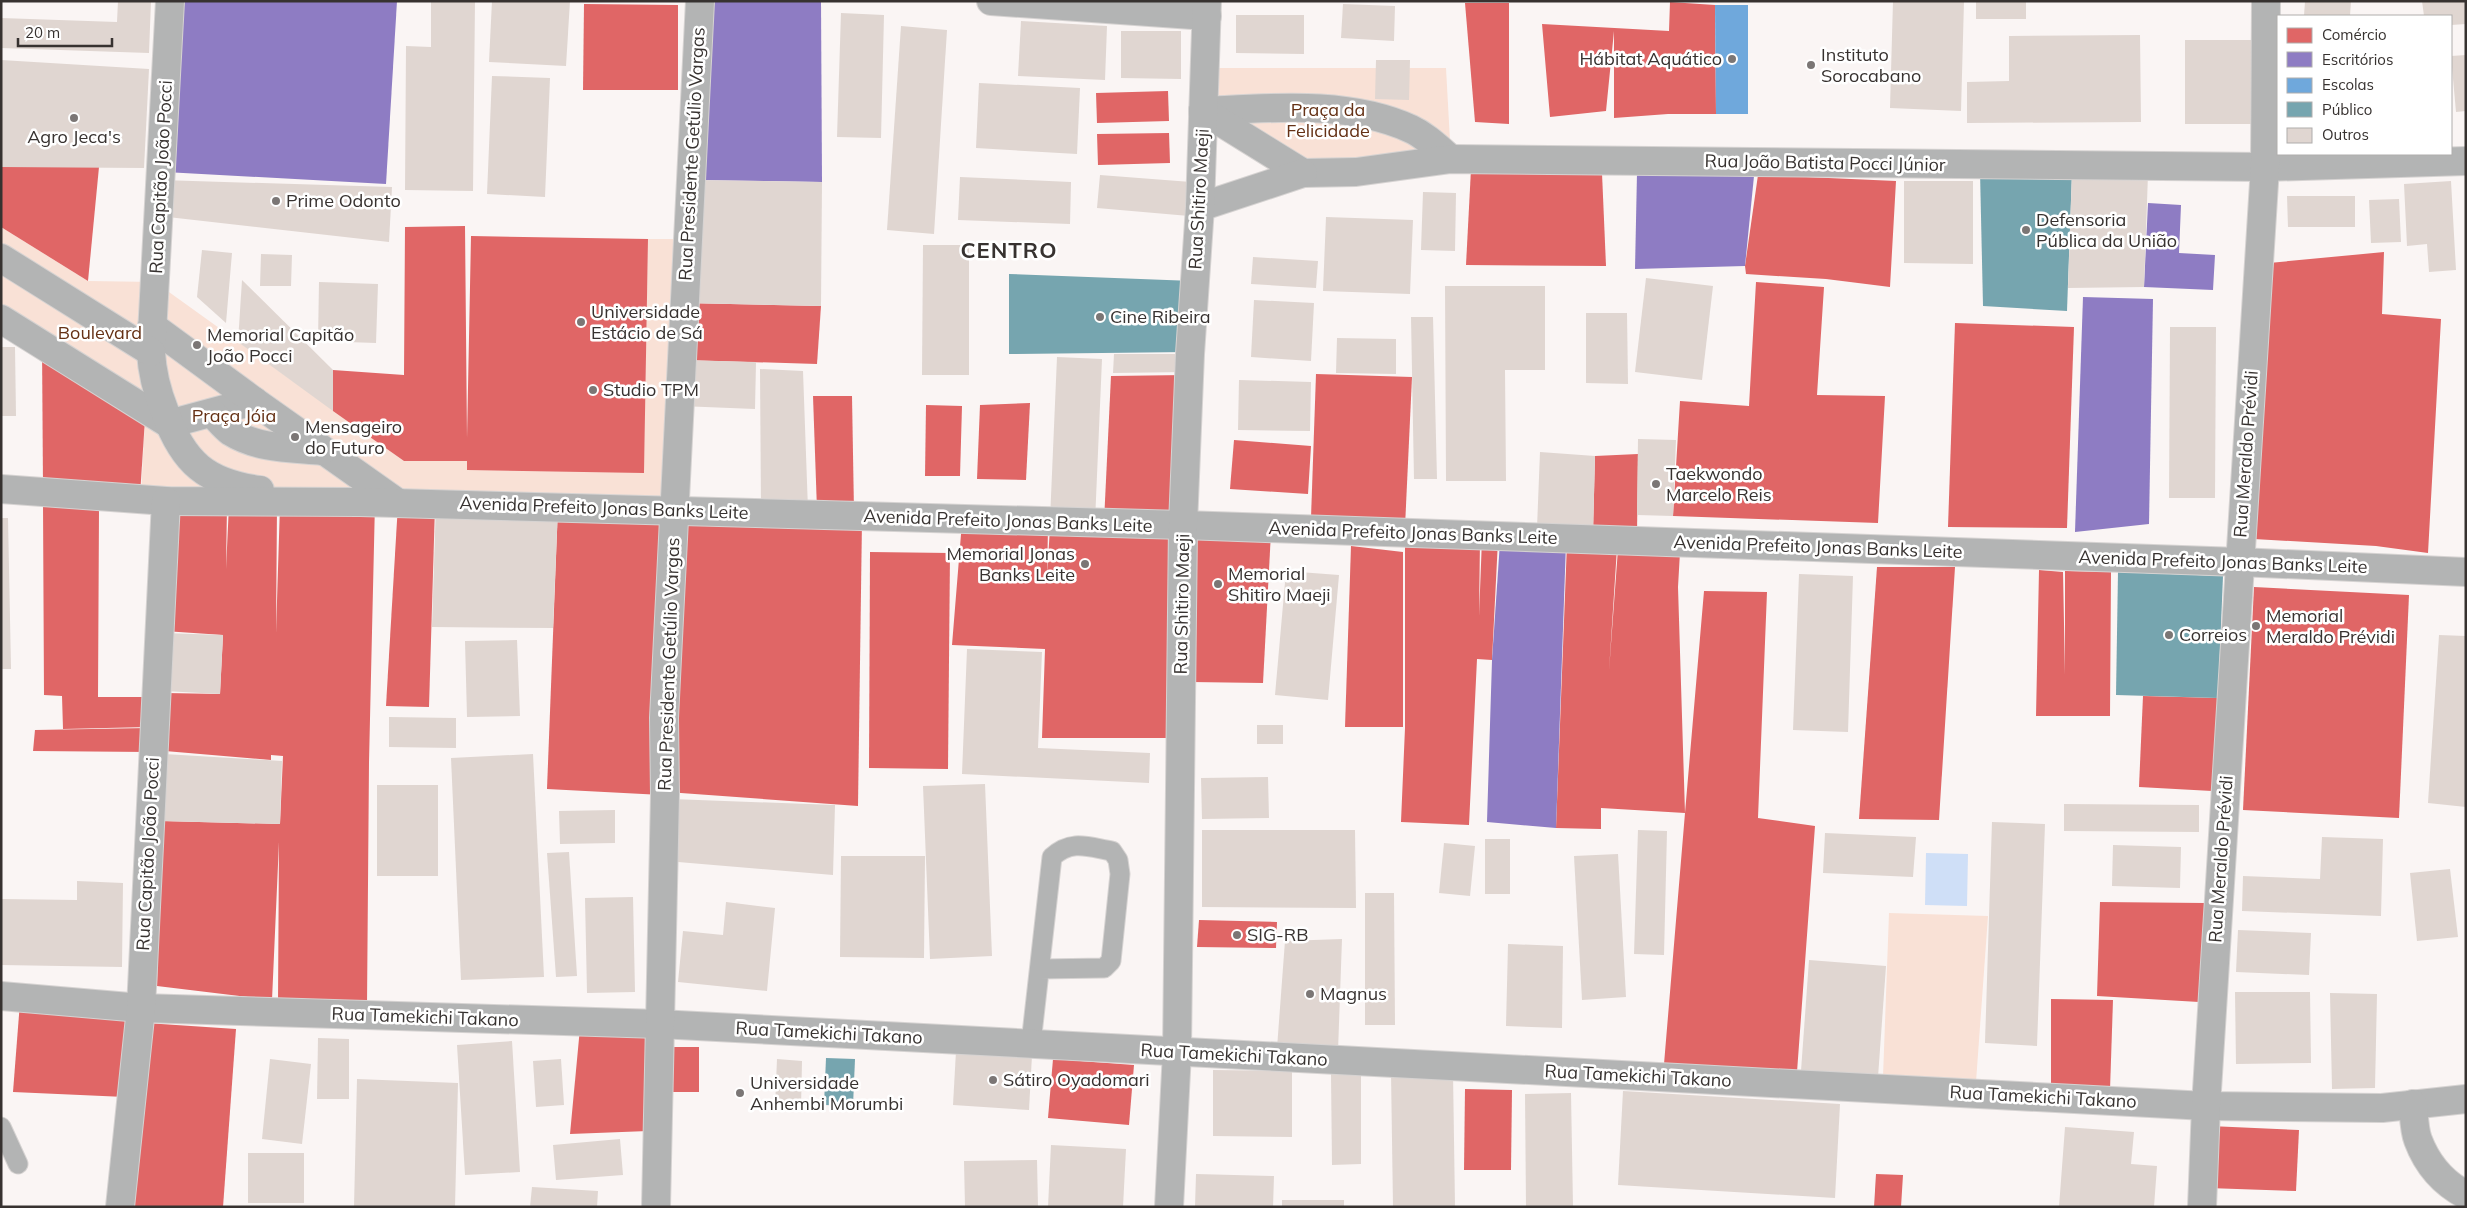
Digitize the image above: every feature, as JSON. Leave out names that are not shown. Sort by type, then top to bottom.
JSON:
[{"type":"street","name":"Rua Capitão João Pocci","points":[[152,339],[170,1]]},
{"type":"street","name":"Rua Presidente Getúlio Vargas","points":[[656,1207],[665,794],[664,718],[700,1]]},
{"type":"street","points":[[991,1],[1207,9]]},
{"type":"street","name":"Rua Meraldo Prévidi","points":[[2202,1207],[2206,1106],[2265,167],[2266,1]]},
{"type":"street","name":"Rua Shitiro Maeji","points":[[1169,1207],[1177,1052],[1183,525],[1190,354],[1200,207],[1207,9]]},
{"type":"street","points":[[1203,111],[1284,108],[1364,115],[1390,121],[1412,130],[1430,141],[1451,159]]},
{"type":"street","points":[[1203,111],[1303,174]]},
{"type":"street","name":"Rua João Batista Pocci Júnior","points":[[1200,207],[1303,174],[1356,172],[1451,159],[2265,167],[2466,161]]},
{"type":"street","points":[[1,258],[152,339],[254,402],[398,503]]},
{"type":"street","points":[[1,318],[169,424],[254,402]]},
{"type":"street","name":"Avenida Prefeito Jonas Banks Leite","points":[[152,339],[152,370],[158,396],[180,448],[188,458],[202,469],[227,483],[244,488],[360,502]]},
{"type":"street","points":[[212,413],[230,431],[248,440],[265,445],[325,451]]},
{"type":"street","name":"Avenida Prefeito Jonas Banks Leite","points":[[1,489],[166,501],[360,502],[1183,525],[2239,562],[2466,572]]},
{"type":"street","name":"Rua Capitão João Pocci","points":[[120,1207],[141,1008],[166,501]]},
{"type":"street","name":"Rua Tamekichi Takano","points":[[1,996],[141,1008],[659,1024],[2206,1106],[2356,1108],[2466,1099]]},
{"type":"street","points":[[2413,1104],[2417,1138],[2431,1166],[2448,1186],[2466,1195]]},
{"type":"lane","points":[[1031,1044],[1052,857],[1061,848],[1075,844],[1112,851],[1118,860],[1120,874],[1111,961],[1104,968],[1040,969]]},
{"type":"lane","points":[[1,1127],[18,1164]]},
{"type":"green space","name":"Praça da Felicidade","points":[[1205,68],[1446,68],[1451,159],[1303,173],[1203,111]]},
{"type":"green space","name":"Praça Jóia","points":[[1,227],[88,281],[155,282],[404,461],[644,461],[648,239],[687,239],[673,510],[141,495],[145,419],[1,334]]},
{"type":"green space","points":[[1889,913],[1988,916],[1976,1082],[1883,1077]]},
{"type":"water","points":[[1926,853],[1968,854],[1967,906],[1925,905]]},
{"type":"building: Comércio","points":[[1670,2],[1715,5],[1716,114],[1668,114],[1614,118],[1614,31],[1606,111],[1550,117],[1542,24],[1669,31]]},
{"type":"building: Comércio","points":[[1465,3],[1509,3],[1509,124],[1475,122]]},
{"type":"building: Comércio","points":[[584,4],[678,5],[678,90],[583,90]]},
{"type":"building: Comércio","points":[[1168,91],[1169,121],[1097,123],[1096,93]]},
{"type":"building: Comércio","points":[[1169,133],[1170,163],[1098,165],[1097,134]]},
{"type":"building: Comércio","points":[[2,167],[99,167],[88,281],[1,227]]},
{"type":"building: Comércio","points":[[1471,169],[1602,173],[1606,266],[1466,265]]},
{"type":"building: Comércio","points":[[1758,175],[1896,181],[1890,287],[1826,279],[1746,274],[1745,266]]},
{"type":"building: Comércio","points":[[465,226],[467,438],[471,236],[648,239],[644,473],[467,470],[467,461],[404,461],[333,411],[333,370],[404,375],[405,227]]},
{"type":"building: Comércio","points":[[2384,252],[2382,314],[2441,319],[2428,553],[2376,546],[2254,539],[2269,263]]},
{"type":"building: Comércio","points":[[1756,282],[1824,287],[1817,395],[1885,396],[1878,523],[1673,516],[1680,401],[1749,406]]},
{"type":"building: Comércio","points":[[684,303],[821,306],[817,364],[682,360]]},
{"type":"building: Comércio","points":[[1955,323],[2074,327],[2067,528],[1948,527]]},
{"type":"building: Comércio","points":[[42,344],[145,419],[140,495],[43,488]]},
{"type":"building: Comércio","points":[[1316,374],[1412,377],[1405,527],[1311,518]]},
{"type":"building: Comércio","points":[[1186,375],[1178,522],[1104,522],[1111,376]]},
{"type":"building: Comércio","points":[[813,396],[852,396],[854,511],[817,510]]},
{"type":"building: Comércio","points":[[1030,403],[1026,480],[977,479],[980,405]]},
{"type":"building: Comércio","points":[[926,405],[962,406],[960,476],[925,476]]},
{"type":"building: Comércio","points":[[1234,440],[1311,446],[1308,494],[1230,489]]},
{"type":"building: Comércio","points":[[1638,454],[1637,535],[1593,534],[1595,456]]},
{"type":"building: Comércio","points":[[375,502],[369,762],[367,1005],[278,1001],[279,842],[272,1000],[157,986],[161,821],[280,824],[283,756],[271,755],[271,760],[165,751],[166,693],[220,694],[223,635],[164,631],[172,505],[227,505],[226,569],[229,505],[277,506],[276,633],[280,505]]},
{"type":"building: Comércio","points":[[43,503],[99,509],[98,697],[151,697],[149,727],[63,729],[62,696],[44,695]]},
{"type":"building: Comércio","points":[[398,504],[435,506],[429,707],[386,706]]},
{"type":"building: Comércio","points":[[558,507],[669,512],[662,795],[547,789]]},
{"type":"building: Comércio","points":[[674,512],[862,520],[858,806],[667,792]]},
{"type":"building: Comércio","points":[[962,522],[1048,528],[1047,575],[1050,528],[1179,530],[1171,738],[1042,738],[1045,649],[952,645]]},
{"type":"building: Comércio","points":[[1192,531],[1271,532],[1263,683],[1191,682]]},
{"type":"building: Comércio","points":[[1405,538],[1480,540],[1479,616],[1482,539],[1498,540],[1492,660],[1477,659],[1469,825],[1401,822],[1405,728]]},
{"type":"building: Comércio","points":[[1567,543],[1617,548],[1609,671],[1618,549],[1680,552],[1678,587],[1685,813],[1601,808],[1601,829],[1556,828]]},
{"type":"building: Comércio","points":[[1351,546],[1403,552],[1403,727],[1345,727]]},
{"type":"building: Comércio","points":[[870,552],[950,553],[948,769],[869,768]]},
{"type":"building: Comércio","points":[[1877,567],[1955,567],[1939,820],[1859,819]]},
{"type":"building: Comércio","points":[[2039,570],[2063,572],[2065,675],[2065,571],[2111,572],[2110,716],[2036,716]]},
{"type":"building: Comércio","points":[[2254,587],[2409,595],[2399,818],[2243,810]]},
{"type":"building: Comércio","points":[[1704,591],[1767,592],[1758,818],[1815,826],[1797,1072],[1664,1064]]},
{"type":"building: Comércio","points":[[2143,696],[2218,698],[2212,791],[2139,787]]},
{"type":"building: Comércio","points":[[148,728],[148,752],[33,751],[35,730]]},
{"type":"building: Comércio","points":[[2100,902],[2205,903],[2199,1002],[2097,996]]},
{"type":"building: Comércio","name":"SIG-RB","points":[[1199,920],[1277,922],[1276,948],[1197,947]]},
{"type":"building: Comércio","points":[[2051,999],[2113,1000],[2110,1090],[2051,1087]]},
{"type":"building: Comércio","points":[[20,1002],[135,1013],[125,1097],[13,1092]]},
{"type":"building: Comércio","points":[[146,1023],[236,1029],[223,1207],[133,1207]]},
{"type":"building: Comércio","points":[[654,1026],[648,1131],[570,1134],[580,1028]]},
{"type":"building: Comércio","points":[[673,1047],[699,1047],[699,1092],[673,1092]]},
{"type":"building: Comércio","points":[[1053,1059],[1134,1065],[1129,1125],[1048,1118]]},
{"type":"building: Comércio","points":[[1465,1089],[1512,1090],[1511,1170],[1464,1170]]},
{"type":"building: Comércio","points":[[2210,1126],[2299,1130],[2296,1191],[2208,1188]]},
{"type":"building: Comércio","points":[[1876,1174],[1903,1175],[1901,1207],[1874,1207]]},
{"type":"building: Escritórios","points":[[175,1],[397,1],[386,184],[165,172]]},
{"type":"building: Escritórios","points":[[701,1],[821,1],[822,182],[692,180]]},
{"type":"building: Escritórios","points":[[1637,173],[1754,176],[1745,266],[1635,269]]},
{"type":"building: Escritórios","points":[[2148,203],[2181,205],[2179,253],[2215,255],[2213,290],[2144,287]]},
{"type":"building: Escritórios","points":[[2083,297],[2153,299],[2149,524],[2075,532]]},
{"type":"building: Escritórios","points":[[1500,542],[1566,543],[1556,828],[1487,822],[1492,660]]},
{"type":"building: Escolas","name":"Hábitat Aquático","points":[[1715,5],[1748,5],[1748,114],[1716,114]]},
{"type":"building: Público","name":"Defensoria Pública da União","points":[[1980,171],[2072,172],[2067,311],[1983,306]]},
{"type":"building: Público","name":"Cine Ribeira","points":[[1009,274],[1193,281],[1187,352],[1009,354]]},
{"type":"building: Público","name":"Correios","points":[[2118,572],[2223,576],[2218,698],[2116,695]]},
{"type":"building: Público","points":[[826,1058],[855,1059],[853,1106],[824,1105]]},
{"type":"building: Outros","points":[[118,1],[151,1],[149,53],[1,48],[1,18],[117,22]]},
{"type":"building: Outros","points":[[431,1],[475,1],[473,191],[405,190],[406,46],[431,47]]},
{"type":"building: Outros","points":[[492,1],[570,1],[566,66],[489,62]]},
{"type":"building: Outros","points":[[1893,1],[1964,1],[1961,111],[1890,108]]},
{"type":"building: Outros","points":[[1976,1],[2026,1],[2026,19],[1976,19]]},
{"type":"building: Outros","points":[[2305,1],[2351,1],[2350,15],[2304,15]]},
{"type":"building: Outros","points":[[2422,1],[2466,1],[2466,24],[2452,25],[2452,15],[2424,15]]},
{"type":"building: Outros","points":[[1343,4],[1395,6],[1394,41],[1341,38]]},
{"type":"building: Outros","points":[[841,13],[884,15],[881,138],[837,137]]},
{"type":"building: Outros","points":[[1236,15],[1304,15],[1304,54],[1236,53]]},
{"type":"building: Outros","points":[[1021,21],[1107,26],[1105,80],[1018,76]]},
{"type":"building: Outros","points":[[901,26],[947,30],[934,234],[887,230]]},
{"type":"building: Outros","points":[[1121,31],[1181,31],[1181,79],[1121,78]]},
{"type":"building: Outros","points":[[2140,35],[2141,122],[1967,123],[1967,82],[2009,81],[2009,36]]},
{"type":"building: Outros","points":[[2185,40],[2256,40],[2257,124],[2185,124]]},
{"type":"building: Outros","points":[[2466,55],[2466,111],[2456,112],[2452,56]]},
{"type":"building: Outros","name":"Agro Jeca's","points":[[1,60],[149,69],[144,168],[1,167]]},
{"type":"building: Outros","points":[[1376,60],[1410,60],[1409,100],[1375,99]]},
{"type":"building: Outros","points":[[492,76],[550,78],[545,197],[487,194]]},
{"type":"building: Outros","points":[[979,83],[1080,88],[1077,154],[976,148]]},
{"type":"building: Outros","points":[[2072,172],[2148,174],[2144,287],[2068,288]]},
{"type":"building: Outros","points":[[1100,175],[1191,182],[1189,216],[1097,208]]},
{"type":"building: Outros","points":[[960,177],[1071,182],[1070,224],[958,220]]},
{"type":"building: Outros","name":"Prime Odonto","points":[[161,180],[392,187],[389,242],[159,216]]},
{"type":"building: Outros","points":[[691,180],[822,182],[821,306],[685,303]]},
{"type":"building: Outros","points":[[1904,181],[1973,181],[1973,264],[1904,263]]},
{"type":"building: Outros","points":[[2451,181],[2456,270],[2429,272],[2427,244],[2407,246],[2404,184]]},
{"type":"building: Outros","points":[[1423,192],[1456,193],[1455,251],[1421,250]]},
{"type":"building: Outros","points":[[2287,196],[2355,196],[2355,227],[2288,227]]},
{"type":"building: Outros","points":[[2399,199],[2401,242],[2371,243],[2369,200]]},
{"type":"building: Outros","points":[[1326,217],[1413,220],[1410,294],[1323,291]]},
{"type":"building: Outros","points":[[923,245],[969,245],[969,375],[922,375]]},
{"type":"building: Outros","points":[[202,250],[232,253],[226,323],[197,297]]},
{"type":"building: Outros","points":[[261,254],[292,255],[291,286],[260,286]]},
{"type":"building: Outros","points":[[1253,257],[1318,261],[1316,288],[1251,284]]},
{"type":"building: Outros","points":[[1646,278],[1713,286],[1702,380],[1635,372]]},
{"type":"building: Outros","points":[[242,280],[333,370],[333,411],[238,342]]},
{"type":"building: Outros","points":[[319,282],[378,284],[376,343],[318,341]]},
{"type":"building: Outros","points":[[1445,286],[1545,286],[1545,370],[1505,370],[1506,481],[1446,481]]},
{"type":"building: Outros","points":[[1254,300],[1314,303],[1311,361],[1251,357]]},
{"type":"building: Outros","points":[[1586,313],[1627,313],[1628,384],[1586,383]]},
{"type":"building: Outros","points":[[1411,317],[1433,317],[1437,479],[1414,479]]},
{"type":"building: Outros","points":[[2170,327],[2216,327],[2215,498],[2169,498]]},
{"type":"building: Outros","points":[[1337,338],[1396,339],[1396,374],[1336,373]]},
{"type":"building: Outros","points":[[1,347],[15,347],[16,416],[1,416]]},
{"type":"building: Outros","points":[[1114,354],[1187,354],[1187,372],[1113,373]]},
{"type":"building: Outros","points":[[1057,357],[1102,359],[1095,522],[1050,520]]},
{"type":"building: Outros","points":[[682,360],[756,362],[755,409],[680,406]]},
{"type":"building: Outros","points":[[760,369],[803,371],[808,510],[761,508]]},
{"type":"building: Outros","points":[[1239,380],[1311,382],[1310,431],[1238,430]]},
{"type":"building: Outros","name":"Taekwondo Marcelo Reis","points":[[1638,439],[1676,440],[1673,516],[1637,515]]},
{"type":"building: Outros","points":[[1540,452],[1595,456],[1593,534],[1537,528]]},
{"type":"building: Outros","points":[[436,504],[558,507],[553,628],[432,627]]},
{"type":"building: Outros","points":[[1,518],[8,518],[11,669],[1,669]]},
{"type":"building: Outros","points":[[1286,571],[1339,575],[1328,700],[1275,695]]},
{"type":"building: Outros","points":[[1799,574],[1853,576],[1848,732],[1793,730]]},
{"type":"building: Outros","points":[[164,633],[223,635],[220,694],[164,691]]},
{"type":"building: Outros","points":[[2439,635],[2466,636],[2466,807],[2428,803]]},
{"type":"building: Outros","points":[[517,640],[520,716],[467,717],[465,641]]},
{"type":"building: Outros","points":[[967,649],[1042,652],[1038,748],[1150,753],[1149,783],[962,774]]},
{"type":"building: Outros","points":[[389,717],[456,718],[456,748],[389,747]]},
{"type":"building: Outros","points":[[1257,725],[1283,725],[1283,744],[1257,744]]},
{"type":"building: Outros","points":[[164,754],[282,761],[280,824],[161,821]]},
{"type":"building: Outros","points":[[533,754],[544,977],[461,980],[451,758]]},
{"type":"building: Outros","points":[[1268,777],[1269,818],[1202,819],[1201,778]]},
{"type":"building: Outros","points":[[985,784],[992,956],[930,959],[923,786]]},
{"type":"building: Outros","points":[[377,785],[438,785],[438,876],[377,876]]},
{"type":"building: Outros","points":[[672,799],[835,805],[833,875],[678,862]]},
{"type":"building: Outros","points":[[2064,804],[2199,805],[2199,832],[2064,831]]},
{"type":"building: Outros","points":[[615,810],[615,843],[560,844],[559,811]]},
{"type":"building: Outros","points":[[1992,822],[2045,824],[2037,1046],[1985,1043]]},
{"type":"building: Outros","points":[[1202,830],[1355,830],[1356,908],[1202,907]]},
{"type":"building: Outros","points":[[1638,830],[1667,831],[1664,955],[1634,954]]},
{"type":"building: Outros","points":[[1825,833],[1916,837],[1913,877],[1823,873]]},
{"type":"building: Outros","points":[[2322,837],[2383,839],[2381,916],[2242,911],[2243,876],[2320,879]]},
{"type":"building: Outros","points":[[1485,839],[1510,839],[1510,894],[1485,894]]},
{"type":"building: Outros","points":[[1444,843],[1475,846],[1470,896],[1439,893]]},
{"type":"building: Outros","points":[[2113,845],[2181,847],[2180,888],[2112,886]]},
{"type":"building: Outros","points":[[569,852],[577,976],[556,977],[547,853]]},
{"type":"building: Outros","points":[[1618,854],[1626,997],[1582,1000],[1574,856]]},
{"type":"building: Outros","points":[[841,856],[925,856],[924,958],[840,957]]},
{"type":"building: Outros","points":[[2450,869],[2458,937],[2417,941],[2410,873]]},
{"type":"building: Outros","points":[[77,881],[123,883],[122,967],[1,965],[1,899],[77,900]]},
{"type":"building: Outros","points":[[1365,893],[1394,893],[1395,1025],[1365,1025]]},
{"type":"building: Outros","points":[[633,897],[635,992],[587,993],[585,898]]},
{"type":"building: Outros","points":[[726,902],[775,908],[767,991],[678,982],[683,931],[723,935]]},
{"type":"building: Outros","points":[[2238,930],[2311,933],[2309,975],[2236,972]]},
{"type":"building: Outros","name":"Magnus","points":[[1342,939],[1338,1051],[1277,1048],[1285,941]]},
{"type":"building: Outros","points":[[1508,944],[1563,946],[1562,1028],[1506,1026]]},
{"type":"building: Outros","points":[[1809,960],[1886,966],[1878,1077],[1801,1071]]},
{"type":"building: Outros","points":[[2235,992],[2310,992],[2311,1063],[2236,1064]]},
{"type":"building: Outros","points":[[2330,993],[2377,994],[2375,1088],[2332,1089]]},
{"type":"building: Outros","points":[[318,1038],[349,1039],[349,1099],[317,1099]]},
{"type":"building: Outros","points":[[512,1041],[520,1172],[465,1175],[457,1045]]},
{"type":"building: Outros","name":"Sátiro Oyadomari","points":[[956,1051],[1032,1055],[1029,1110],[953,1105]]},
{"type":"building: Outros","points":[[270,1059],[311,1064],[302,1144],[262,1139]]},
{"type":"building: Outros","points":[[561,1059],[564,1105],[536,1107],[533,1061]]},
{"type":"building: Outros","points":[[777,1059],[802,1061],[801,1108],[775,1107]]},
{"type":"building: Outros","points":[[1213,1070],[1292,1071],[1292,1137],[1213,1136]]},
{"type":"building: Outros","points":[[1391,1072],[1453,1072],[1455,1207],[1393,1207]]},
{"type":"building: Outros","points":[[1331,1074],[1361,1075],[1361,1164],[1332,1165]]},
{"type":"building: Outros","points":[[357,1079],[458,1083],[455,1207],[354,1207]]},
{"type":"building: Outros","points":[[1623,1091],[1840,1104],[1835,1198],[1618,1185]]},
{"type":"building: Outros","points":[[1571,1093],[1573,1207],[1526,1207],[1525,1094]]},
{"type":"building: Outros","points":[[2065,1127],[2134,1132],[2131,1164],[2157,1166],[2154,1207],[2059,1207]]},
{"type":"building: Outros","points":[[620,1139],[623,1175],[556,1180],[553,1145]]},
{"type":"building: Outros","points":[[1051,1145],[1126,1149],[1123,1207],[1048,1207]]},
{"type":"building: Outros","points":[[248,1153],[304,1153],[304,1203],[248,1203]]},
{"type":"building: Outros","points":[[1037,1160],[1038,1207],[965,1207],[964,1161]]},
{"type":"building: Outros","points":[[1196,1174],[1274,1176],[1273,1207],[1195,1207]]},
{"type":"building: Outros","points":[[532,1187],[598,1191],[597,1207],[530,1207]]},
{"type":"building: Outros","points":[[1282,1200],[1344,1200],[1344,1207],[1282,1207]]},
{"type":"place","name":"Hábitat Aquático","points":[[1732,59]]},
{"type":"place","name":"Instituto Sorocabano","points":[[1811,65]]},
{"type":"place","name":"Agro Jeca's","points":[[74,118]]},
{"type":"place","name":"Prime Odonto","points":[[276,201]]},
{"type":"place","name":"Defensoria Pública da União","points":[[2026,230]]},
{"type":"place","name":"Cine Ribeira","points":[[1100,317]]},
{"type":"place","name":"Universidade Estácio de Sá","points":[[581,322]]},
{"type":"place","name":"Memorial Capitão João Pocci","points":[[197,345]]},
{"type":"place","name":"Studio TPM","points":[[593,390]]},
{"type":"place","name":"Mensageiro do Futuro","points":[[295,437]]},
{"type":"place","name":"Taekwondo Marcelo Reis","points":[[1656,484]]},
{"type":"place","name":"Memorial Jonas Banks Leite","points":[[1085,564]]},
{"type":"place","name":"Memorial Shitiro Maeji","points":[[1218,584]]},
{"type":"place","name":"Memorial Meraldo Prévidi","points":[[2256,626]]},
{"type":"place","name":"Correios","points":[[2169,635]]},
{"type":"place","name":"SIG-RB","points":[[1237,935]]},
{"type":"place","name":"Magnus","points":[[1310,994]]},
{"type":"place","name":"Sátiro Oyadomari","points":[[993,1080]]},
{"type":"place","name":"Universidade Anhembi Morumbi","points":[[740,1093]]},
{"type":"district","name":"CENTRO","points":[[1009,250]]},
{"type":"park label","name":"Boulevard","points":[[100,333]]}]
